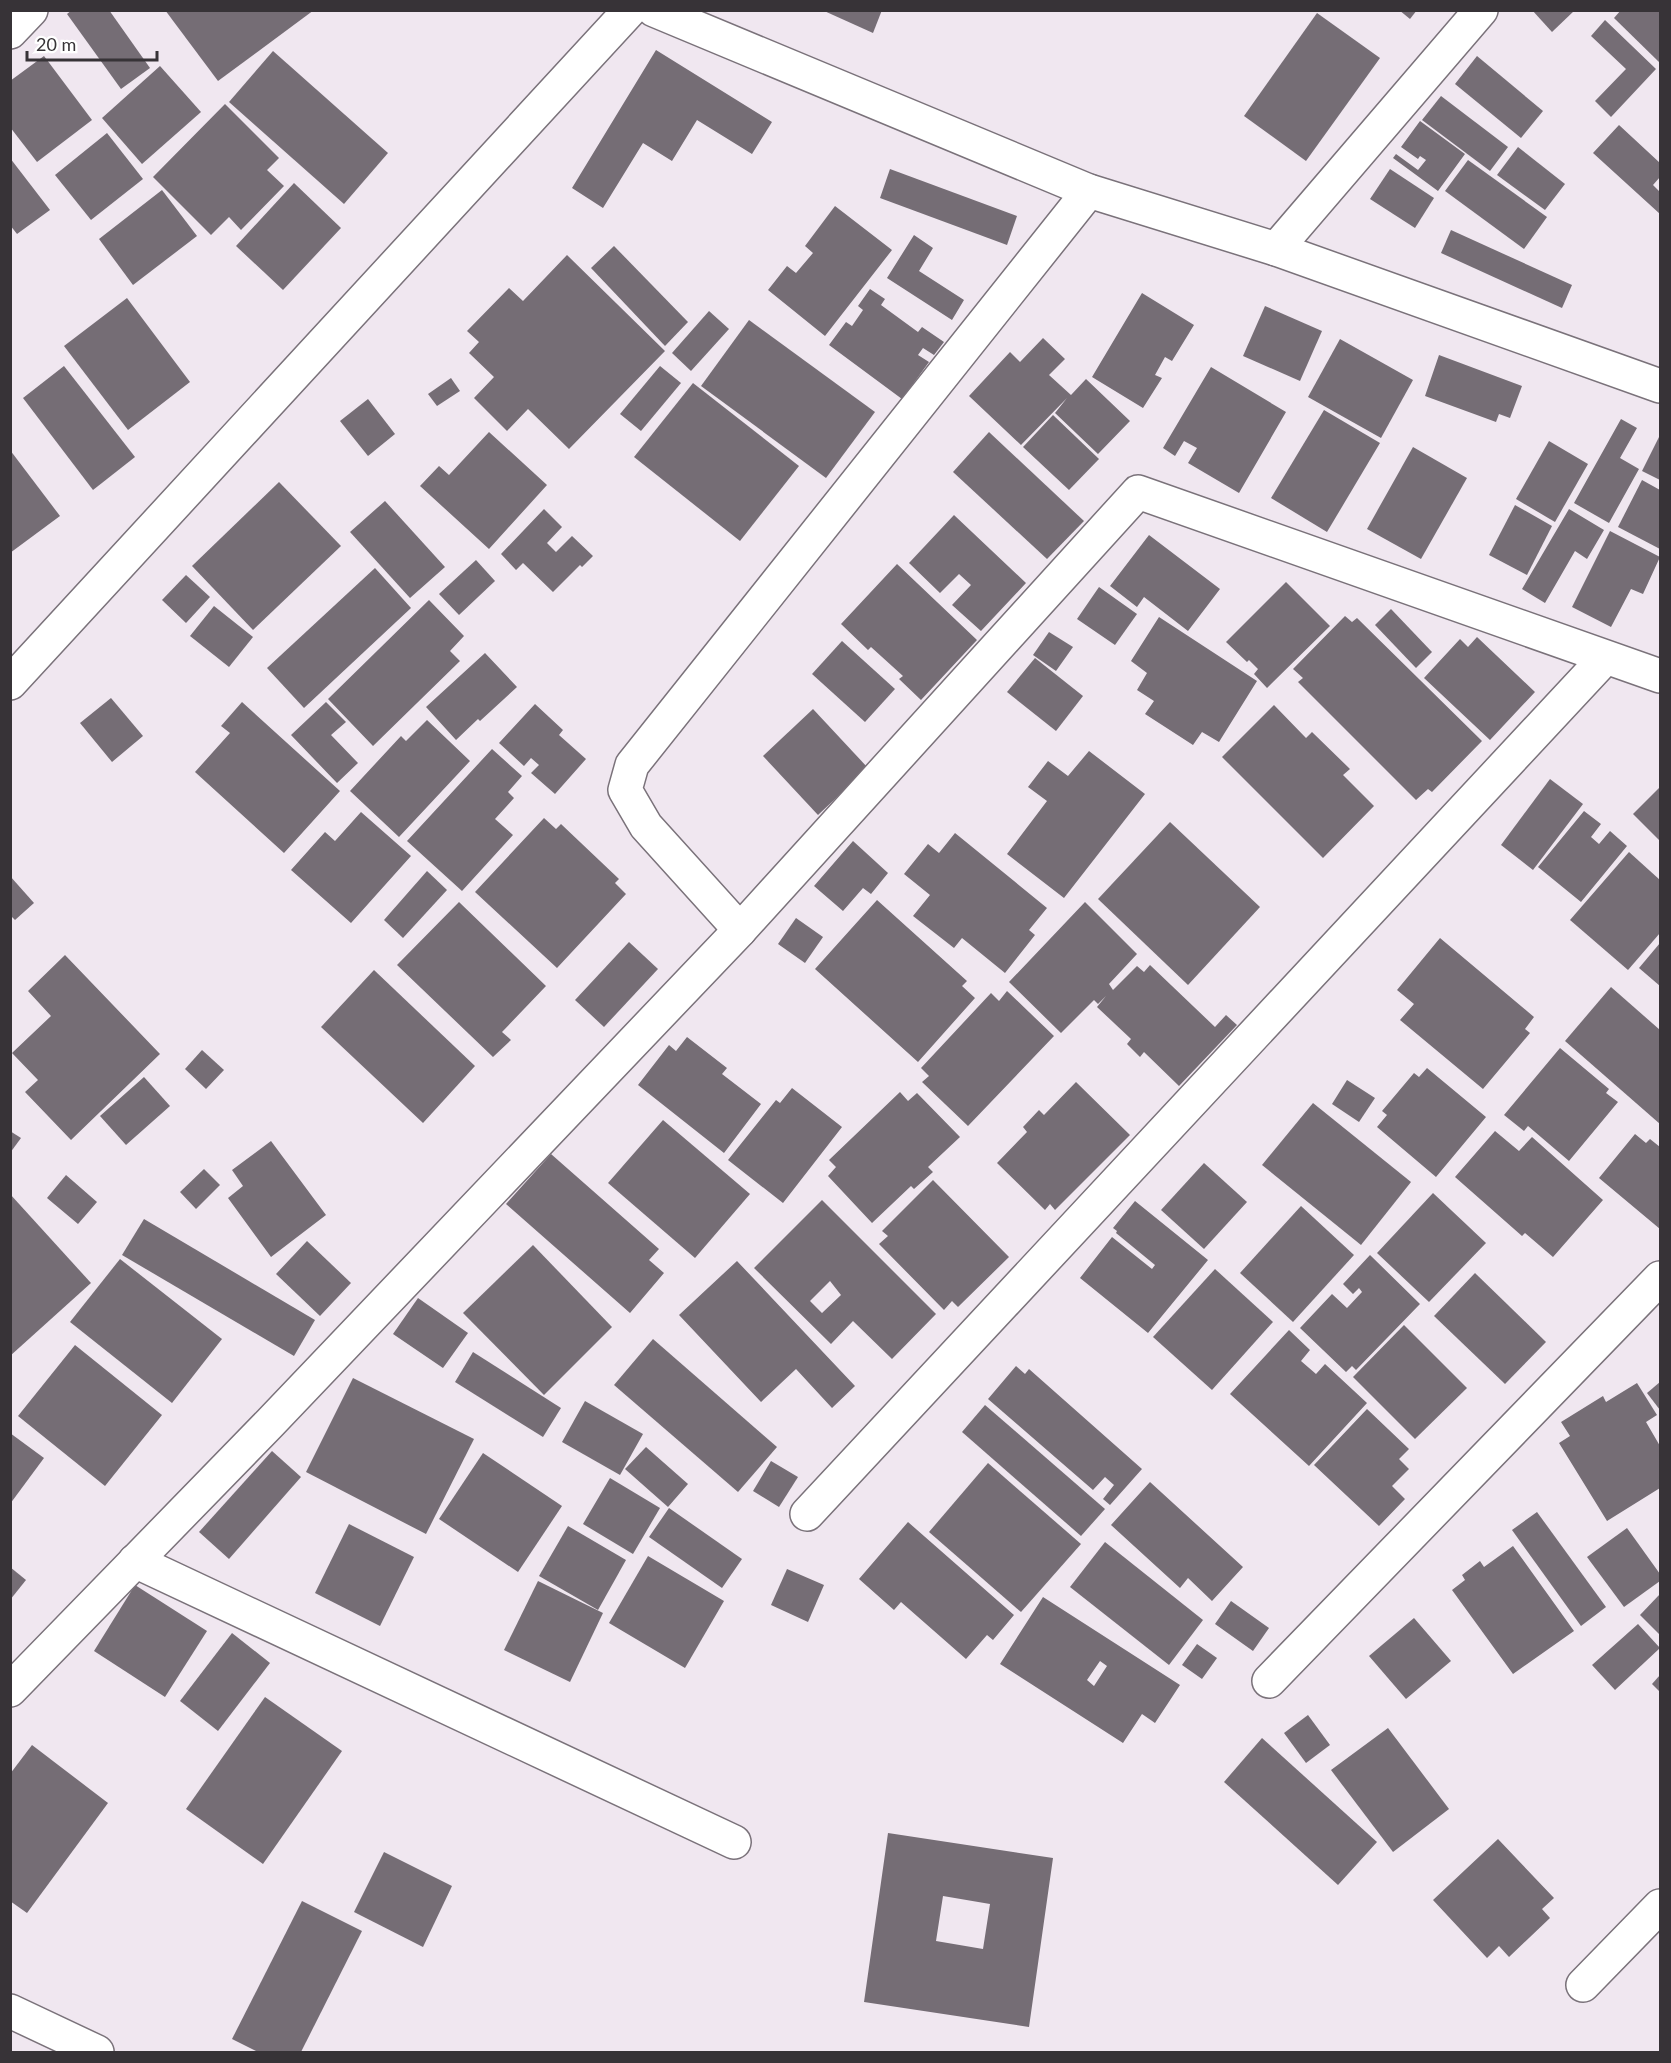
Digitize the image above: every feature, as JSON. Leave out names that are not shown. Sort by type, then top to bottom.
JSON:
[{"type":"street","points":[[10,32],[31,10]]},
{"type":"street","points":[[10,683],[630,10]]},
{"type":"street","points":[[654,10],[1089,191],[1276,249],[1660,386]]},
{"type":"street","points":[[1276,249],[1481,10]]},
{"type":"street","points":[[740,930],[646,826],[625,790],[632,765],[1089,191]]},
{"type":"street","points":[[10,1690],[740,930],[1138,492],[1660,676]]},
{"type":"street","points":[[807,1514],[1605,657]]},
{"type":"street","points":[[1269,1681],[1660,1278]]},
{"type":"street","points":[[135,1561],[734,1842]]},
{"type":"street","points":[[1583,1984],[1660,1906]]},
{"type":"street","points":[[10,2011],[97,2052]]},
{"type":"building","points":[[72,10],[109,10],[150,68],[121,89],[67,14]]},
{"type":"building","points":[[165,10],[314,10],[218,81]]},
{"type":"building","points":[[822,10],[882,10],[873,33]]},
{"type":"building","points":[[1399,10],[1417,10],[1410,19]]},
{"type":"building","points":[[1532,10],[1575,10],[1552,32]]},
{"type":"building","points":[[1621,10],[1660,10],[1660,63],[1614,18]]},
{"type":"building","points":[[1317,13],[1380,58],[1306,161],[1244,116]]},
{"type":"building","points":[[1605,20],[1656,69],[1611,117],[1595,101],[1626,69],[1591,36]]},
{"type":"building","points":[[656,50],[772,122],[752,154],[697,120],[672,161],[643,143],[603,208],[572,188]]},
{"type":"building","points":[[273,51],[388,153],[344,204],[229,102]]},
{"type":"building","points":[[44,56],[92,120],[37,162],[10,127],[10,81]]},
{"type":"building","points":[[1477,56],[1543,111],[1521,138],[1455,84]]},
{"type":"building","points":[[160,66],[201,112],[142,164],[102,118]]},
{"type":"building","points":[[1441,96],[1508,147],[1490,171],[1422,120]]},
{"type":"building","points":[[225,104],[279,158],[267,170],[284,186],[241,230],[229,217],[211,235],[153,177]]},
{"type":"building","points":[[1420,121],[1465,154],[1438,191],[1393,158],[1396,154],[1418,170],[1426,160],[1420,156],[1418,159],[1401,147]]},
{"type":"building","points":[[1619,125],[1660,163],[1660,177],[1653,185],[1660,192],[1660,214],[1593,153]]},
{"type":"building","points":[[107,133],[143,179],[91,220],[55,175]]},
{"type":"building","points":[[1518,147],[1565,184],[1545,210],[1497,175]]},
{"type":"building","points":[[10,158],[50,210],[17,234],[10,225]]},
{"type":"building","points":[[1468,160],[1547,217],[1524,249],[1445,191]]},
{"type":"building","points":[[890,169],[1017,216],[1007,245],[880,198]]},
{"type":"building","points":[[1390,169],[1434,198],[1415,228],[1370,199]]},
{"type":"building","points":[[294,183],[341,228],[283,290],[236,246]]},
{"type":"building","points":[[162,190],[197,236],[133,285],[99,239]]},
{"type":"building","points":[[835,206],[892,250],[825,336],[768,290],[787,266],[796,273],[813,253],[805,246]]},
{"type":"building","points":[[1451,230],[1572,285],[1562,308],[1441,253]]},
{"type":"building","points":[[914,235],[933,248],[919,271],[964,300],[952,320],[887,278]]},
{"type":"building","points":[[614,246],[688,322],[665,346],[591,268]]},
{"type":"building","points":[[567,255],[665,351],[569,449],[528,409],[507,431],[474,398],[494,377],[469,353],[479,342],[467,331],[509,288],[523,301]]},
{"type":"building","points":[[870,289],[885,299],[881,305],[918,332],[922,327],[944,342],[934,355],[923,348],[918,355],[929,362],[902,399],[829,345],[846,322],[852,326],[863,310],[858,306]]},
{"type":"building","points":[[1142,293],[1194,325],[1172,361],[1165,357],[1155,375],[1162,378],[1143,408],[1092,377]]},
{"type":"building","points":[[127,298],[190,382],[128,430],[64,346]]},
{"type":"building","points":[[1265,306],[1322,331],[1300,381],[1243,356]]},
{"type":"building","points":[[709,311],[729,329],[691,371],[672,353]]},
{"type":"building","points":[[749,320],[875,412],[826,478],[701,386]]},
{"type":"building","points":[[1043,338],[1065,359],[1049,375],[1071,395],[1086,379],[1130,421],[1098,454],[1055,413],[1067,398],[1021,445],[969,396],[1010,352],[1020,362]]},
{"type":"building","points":[[1340,339],[1413,380],[1381,438],[1308,397]]},
{"type":"building","points":[[1439,355],[1522,386],[1510,418],[1499,414],[1496,422],[1425,396]]},
{"type":"building","points":[[64,366],[135,457],[93,490],[23,398]]},
{"type":"building","points":[[660,366],[681,383],[641,431],[620,414]]},
{"type":"building","points":[[1211,367],[1286,412],[1239,493],[1188,463],[1197,448],[1184,441],[1175,456],[1163,448]]},
{"type":"building","points":[[451,378],[460,391],[437,406],[428,394]]},
{"type":"building","points":[[693,383],[799,466],[740,541],[634,457]]},
{"type":"building","points":[[368,399],[395,434],[368,456],[340,421]]},
{"type":"building","points":[[1324,410],[1380,443],[1327,532],[1271,498]]},
{"type":"building","points":[[1053,415],[1099,459],[1069,490],[1023,447]]},
{"type":"building","points":[[1621,419],[1637,428],[1620,458],[1639,469],[1609,523],[1574,503]]},
{"type":"building","points":[[489,432],[547,485],[489,549],[420,486],[439,466],[449,475]]},
{"type":"building","points":[[989,432],[1084,521],[1047,559],[953,472]]},
{"type":"building","points":[[1660,435],[1660,480],[1642,471]]},
{"type":"building","points":[[1549,441],[1588,464],[1555,522],[1516,499]]},
{"type":"building","points":[[1413,447],[1467,478],[1421,559],[1367,529]]},
{"type":"building","points":[[10,450],[60,516],[10,553]]},
{"type":"building","points":[[1642,480],[1660,490],[1660,549],[1618,527]]},
{"type":"building","points":[[279,482],[341,546],[253,630],[192,566]]},
{"type":"building","points":[[385,501],[445,567],[410,598],[350,532]]},
{"type":"building","points":[[1515,505],[1552,526],[1527,575],[1489,555]]},
{"type":"building","points":[[544,509],[562,527],[547,543],[556,552],[572,536],[593,556],[582,567],[580,565],[553,592],[523,563],[516,570],[501,554]]},
{"type":"building","points":[[1569,509],[1604,530],[1587,559],[1575,551],[1545,603],[1522,589]]},
{"type":"building","points":[[954,515],[1026,583],[981,631],[952,605],[971,585],[959,574],[940,593],[909,563]]},
{"type":"building","points":[[1610,531],[1660,557],[1643,594],[1631,589],[1611,627],[1572,607]]},
{"type":"building","points":[[1149,535],[1220,589],[1188,631],[1144,597],[1137,607],[1110,586]]},
{"type":"building","points":[[476,560],[495,581],[459,615],[439,594]]},
{"type":"building","points":[[897,564],[977,640],[921,700],[899,679],[903,676],[871,647],[868,650],[841,624]]},
{"type":"building","points":[[375,568],[411,608],[304,708],[267,668]]},
{"type":"building","points":[[186,575],[210,597],[186,623],[162,600]]},
{"type":"building","points":[[1286,582],[1330,626],[1267,688],[1254,674],[1258,669],[1226,642]]},
{"type":"building","points":[[1099,587],[1137,614],[1115,645],[1077,619]]},
{"type":"building","points":[[429,600],[464,636],[450,651],[460,661],[373,746],[328,699]]},
{"type":"building","points":[[214,606],[253,637],[229,667],[190,636]]},
{"type":"building","points":[[1391,609],[1432,652],[1416,668],[1375,625]]},
{"type":"building","points":[[1345,616],[1352,622],[1357,618],[1482,741],[1432,792],[1428,789],[1416,800],[1298,682],[1303,678],[1293,669]]},
{"type":"building","points":[[1159,617],[1257,681],[1219,742],[1202,732],[1193,745],[1145,714],[1154,701],[1137,690],[1147,673],[1131,661]]},
{"type":"building","points":[[1049,632],[1073,647],[1056,671],[1033,655]]},
{"type":"building","points":[[1477,637],[1535,692],[1490,740],[1424,678],[1460,639],[1468,647]]},
{"type":"building","points":[[842,641],[895,689],[865,722],[812,674]]},
{"type":"building","points":[[485,653],[517,687],[456,740],[426,707]]},
{"type":"building","points":[[1035,658],[1083,696],[1056,731],[1007,692]]},
{"type":"building","points":[[111,698],[143,736],[112,762],[80,723]]},
{"type":"building","points":[[242,702],[340,791],[284,853],[195,772],[230,733],[221,726]]},
{"type":"building","points":[[326,702],[346,722],[331,735],[358,763],[337,783],[291,735]]},
{"type":"building","points":[[535,704],[563,730],[559,735],[586,759],[555,794],[531,773],[539,765],[531,758],[524,766],[499,743]]},
{"type":"building","points":[[1274,705],[1306,738],[1312,732],[1350,769],[1343,775],[1374,806],[1323,858],[1222,757]]},
{"type":"building","points":[[813,709],[868,768],[818,815],[763,756]]},
{"type":"building","points":[[427,720],[470,761],[399,837],[350,791],[401,736],[406,741]]},
{"type":"building","points":[[492,749],[522,776],[508,792],[514,798],[495,819],[513,835],[462,891],[407,841]]},
{"type":"building","points":[[1089,751],[1145,794],[1064,898],[1007,854],[1047,801],[1028,787],[1048,761],[1068,776]]},
{"type":"building","points":[[1550,779],[1583,804],[1533,870],[1501,845]]},
{"type":"building","points":[[1660,787],[1660,841],[1633,814]]},
{"type":"building","points":[[1584,811],[1601,824],[1591,837],[1599,844],[1610,831],[1627,846],[1581,902],[1538,867]]},
{"type":"building","points":[[361,812],[411,856],[351,923],[291,870],[325,832],[335,841]]},
{"type":"building","points":[[544,818],[556,829],[561,824],[619,879],[615,883],[626,894],[557,968],[475,892]]},
{"type":"building","points":[[1170,822],[1260,907],[1188,985],[1098,899]]},
{"type":"building","points":[[955,833],[1047,908],[1029,930],[1035,935],[1005,973],[962,938],[954,948],[913,916],[930,895],[904,874],[928,844],[939,853]]},
{"type":"building","points":[[853,841],[888,873],[871,894],[863,888],[843,911],[814,886]]},
{"type":"building","points":[[1629,852],[1660,880],[1660,933],[1628,970],[1570,920]]},
{"type":"building","points":[[427,871],[447,890],[403,938],[384,920]]},
{"type":"building","points":[[10,876],[34,903],[15,920],[10,915]]},
{"type":"building","points":[[877,900],[967,981],[962,986],[975,998],[918,1062],[815,969]]},
{"type":"building","points":[[459,902],[546,986],[502,1032],[511,1040],[493,1057],[397,965]]},
{"type":"building","points":[[1085,902],[1137,954],[1109,984],[1113,990],[1137,966],[1144,972],[1150,965],[1215,1027],[1226,1015],[1237,1025],[1179,1086],[1144,1052],[1140,1057],[1127,1044],[1131,1039],[1097,1007],[1106,996],[1098,1004],[1094,1000],[1061,1033],[1009,982]]},
{"type":"building","points":[[796,918],[823,937],[805,963],[778,944]]},
{"type":"building","points":[[1440,938],[1534,1017],[1525,1029],[1530,1033],[1483,1089],[1400,1020],[1414,1004],[1397,990]]},
{"type":"building","points":[[629,942],[658,969],[604,1027],[575,1000]]},
{"type":"building","points":[[1660,943],[1660,986],[1639,968]]},
{"type":"building","points":[[65,955],[160,1054],[71,1140],[25,1092],[38,1080],[12,1053],[51,1016],[28,991]]},
{"type":"building","points":[[374,970],[475,1066],[423,1123],[321,1027]]},
{"type":"building","points":[[1611,987],[1660,1030],[1660,1124],[1565,1041]]},
{"type":"building","points":[[1007,991],[1054,1036],[968,1126],[922,1082],[929,1076],[921,1068],[991,993],[999,1001]]},
{"type":"building","points":[[687,1037],[727,1068],[722,1074],[761,1104],[724,1153],[638,1085],[669,1045],[676,1051]]},
{"type":"building","points":[[1560,1048],[1609,1089],[1606,1093],[1618,1102],[1569,1161],[1528,1126],[1524,1131],[1504,1115]]},
{"type":"building","points":[[202,1050],[224,1070],[206,1089],[185,1069]]},
{"type":"building","points":[[1427,1068],[1486,1117],[1436,1177],[1377,1127],[1387,1115],[1382,1111],[1414,1073],[1419,1077]]},
{"type":"building","points":[[144,1077],[170,1106],[126,1145],[100,1116]]},
{"type":"building","points":[[1347,1080],[1375,1098],[1359,1122],[1332,1104]]},
{"type":"building","points":[[1076,1082],[1130,1135],[1055,1210],[1050,1204],[1045,1210],[997,1163],[1027,1132],[1023,1127],[1039,1110],[1044,1115]]},
{"type":"building","points":[[792,1088],[842,1127],[783,1203],[728,1160],[776,1100],[780,1103]]},
{"type":"building","points":[[900,1092],[908,1101],[917,1093],[960,1137],[928,1167],[933,1172],[914,1189],[911,1186],[872,1223],[828,1176],[836,1167],[829,1160]]},
{"type":"building","points":[[1313,1103],[1411,1182],[1361,1245],[1262,1165]]},
{"type":"building","points":[[663,1120],[750,1194],[695,1258],[608,1183]]},
{"type":"building","points":[[10,1131],[21,1138],[10,1153]]},
{"type":"building","points":[[1495,1131],[1519,1151],[1532,1137],[1603,1200],[1553,1257],[1525,1233],[1522,1236],[1455,1177]]},
{"type":"building","points":[[1635,1134],[1646,1143],[1650,1139],[1660,1147],[1660,1229],[1599,1178]]},
{"type":"building","points":[[271,1141],[326,1215],[271,1257],[228,1198],[243,1186],[232,1170]]},
{"type":"building","points":[[551,1154],[659,1249],[649,1260],[664,1273],[630,1313],[506,1204]]},
{"type":"building","points":[[1204,1163],[1247,1202],[1204,1249],[1161,1210]]},
{"type":"building","points":[[204,1169],[220,1185],[196,1209],[180,1192]]},
{"type":"building","points":[[66,1175],[97,1202],[78,1224],[47,1198]]},
{"type":"building","points":[[933,1180],[1009,1257],[958,1307],[952,1301],[944,1310],[879,1244],[888,1236],[882,1231]]},
{"type":"building","points":[[1433,1193],[1486,1243],[1429,1302],[1377,1253]]},
{"type":"building","points":[[10,1194],[91,1283],[10,1356]]},
{"type":"building","points":[[822,1200],[936,1314],[892,1359],[853,1321],[831,1344],[754,1268]],"holes":[[[830,1281],[841,1295],[822,1313],[810,1301]]]},
{"type":"building","points":[[1135,1201],[1208,1260],[1148,1333],[1080,1278],[1112,1237],[1152,1269],[1155,1265],[1113,1228]]},
{"type":"building","points":[[1301,1206],[1354,1255],[1293,1322],[1240,1273]]},
{"type":"building","points":[[144,1219],[315,1320],[294,1356],[122,1255]]},
{"type":"building","points":[[307,1241],[351,1283],[320,1316],[276,1274]]},
{"type":"building","points":[[533,1245],[612,1327],[544,1395],[463,1313]]},
{"type":"building","points":[[1370,1255],[1420,1304],[1356,1370],[1352,1366],[1346,1372],[1300,1328],[1332,1294],[1347,1308],[1362,1292],[1359,1288],[1353,1294],[1343,1284]]},
{"type":"building","points":[[120,1259],[222,1339],[172,1403],[70,1322]]},
{"type":"building","points":[[737,1261],[855,1386],[832,1408],[796,1369],[761,1402],[679,1315]]},
{"type":"building","points":[[1215,1269],[1273,1322],[1212,1390],[1153,1337]]},
{"type":"building","points":[[1475,1273],[1546,1342],[1505,1384],[1434,1316]]},
{"type":"building","points":[[418,1298],[468,1333],[443,1368],[393,1334]]},
{"type":"building","points":[[1404,1325],[1467,1388],[1415,1439],[1353,1377]]},
{"type":"building","points":[[1289,1330],[1310,1350],[1301,1361],[1316,1374],[1325,1364],[1367,1403],[1309,1466],[1230,1394]]},
{"type":"building","points":[[653,1339],[777,1447],[738,1492],[614,1385]]},
{"type":"building","points":[[75,1345],[162,1415],[105,1486],[18,1416]]},
{"type":"building","points":[[473,1352],[561,1408],[543,1437],[455,1382]]},
{"type":"building","points":[[1016,1366],[1025,1374],[1029,1369],[1142,1469],[1110,1505],[1103,1499],[1114,1485],[1105,1477],[1093,1490],[988,1399]]},
{"type":"building","points":[[353,1378],[474,1439],[426,1534],[306,1472]]},
{"type":"building","points":[[1660,1382],[1660,1410],[1647,1393]]},
{"type":"building","points":[[1637,1383],[1657,1415],[1646,1422],[1660,1446],[1660,1488],[1607,1521],[1559,1443],[1570,1436],[1561,1422],[1603,1396],[1606,1402]]},
{"type":"building","points":[[585,1401],[643,1434],[620,1475],[562,1442]]},
{"type":"building","points":[[985,1405],[1105,1509],[1081,1536],[962,1432]]},
{"type":"building","points":[[1367,1409],[1409,1449],[1399,1459],[1409,1469],[1392,1486],[1405,1499],[1379,1526],[1314,1465]]},
{"type":"building","points":[[10,1433],[44,1458],[10,1504]]},
{"type":"building","points":[[646,1447],[688,1484],[668,1507],[625,1469]]},
{"type":"building","points":[[272,1451],[301,1477],[229,1559],[199,1532]]},
{"type":"building","points":[[483,1453],[562,1506],[518,1572],[439,1519]]},
{"type":"building","points":[[771,1461],[798,1477],[779,1507],[753,1491]]},
{"type":"building","points":[[988,1463],[1081,1544],[1021,1612],[929,1532]]},
{"type":"building","points":[[610,1478],[660,1508],[633,1554],[583,1524]]},
{"type":"building","points":[[1150,1482],[1243,1567],[1212,1601],[1188,1578],[1180,1588],[1111,1525]]},
{"type":"building","points":[[669,1508],[742,1559],[722,1588],[649,1537]]},
{"type":"building","points":[[1537,1512],[1606,1607],[1581,1626],[1512,1530]]},
{"type":"building","points":[[908,1522],[1014,1615],[993,1640],[987,1635],[966,1659],[901,1602],[894,1610],[859,1579]]},
{"type":"building","points":[[349,1524],[414,1557],[380,1626],[315,1593]]},
{"type":"building","points":[[568,1526],[626,1560],[598,1610],[539,1576]]},
{"type":"building","points":[[1627,1528],[1660,1574],[1660,1581],[1624,1607],[1587,1557]]},
{"type":"building","points":[[1105,1542],[1203,1620],[1169,1665],[1070,1587]]},
{"type":"building","points":[[1513,1546],[1574,1631],[1513,1674],[1452,1590],[1465,1580],[1462,1575],[1480,1561],[1484,1567]]},
{"type":"building","points":[[648,1556],[724,1601],[685,1668],[609,1623]]},
{"type":"building","points":[[10,1567],[26,1580],[10,1600]]},
{"type":"building","points":[[787,1569],[824,1585],[808,1622],[771,1605]]},
{"type":"building","points":[[538,1581],[603,1613],[570,1682],[504,1650]]},
{"type":"building","points":[[135,1585],[207,1631],[165,1697],[94,1651]]},
{"type":"building","points":[[1660,1594],[1660,1635],[1640,1615]]},
{"type":"building","points":[[1043,1597],[1180,1685],[1155,1723],[1142,1714],[1123,1743],[1000,1664]],"holes":[[[1100,1661],[1107,1666],[1094,1686],[1087,1680]]]},
{"type":"building","points":[[1231,1601],[1269,1628],[1253,1651],[1215,1624]]},
{"type":"building","points":[[1414,1618],[1451,1661],[1406,1699],[1369,1656]]},
{"type":"building","points":[[1638,1624],[1660,1648],[1615,1690],[1592,1665]]},
{"type":"building","points":[[232,1633],[270,1663],[218,1731],[180,1701]]},
{"type":"building","points":[[1197,1644],[1217,1658],[1202,1679],[1182,1665]]},
{"type":"building","points":[[1660,1675],[1660,1692],[1652,1684]]},
{"type":"building","points":[[265,1697],[342,1751],[263,1864],[186,1809]]},
{"type":"building","points":[[1308,1715],[1330,1745],[1306,1763],[1284,1733]]},
{"type":"building","points":[[1388,1728],[1449,1809],[1393,1852],[1331,1770]]},
{"type":"building","points":[[1262,1738],[1377,1842],[1338,1885],[1224,1782]]},
{"type":"building","points":[[32,1745],[108,1803],[27,1913],[10,1901],[10,1774]]},
{"type":"building","points":[[888,1833],[1053,1858],[1029,2027],[864,2002]],"holes":[[[943,1896],[990,1904],[983,1949],[936,1941]]]},
{"type":"building","points":[[1498,1839],[1554,1898],[1542,1909],[1550,1918],[1509,1957],[1499,1946],[1487,1958],[1433,1900]]},
{"type":"building","points":[[384,1852],[452,1886],[423,1947],[354,1912]]},
{"type":"building","points":[[302,1901],[362,1931],[301,2052],[258,2052],[232,2039]]}]
